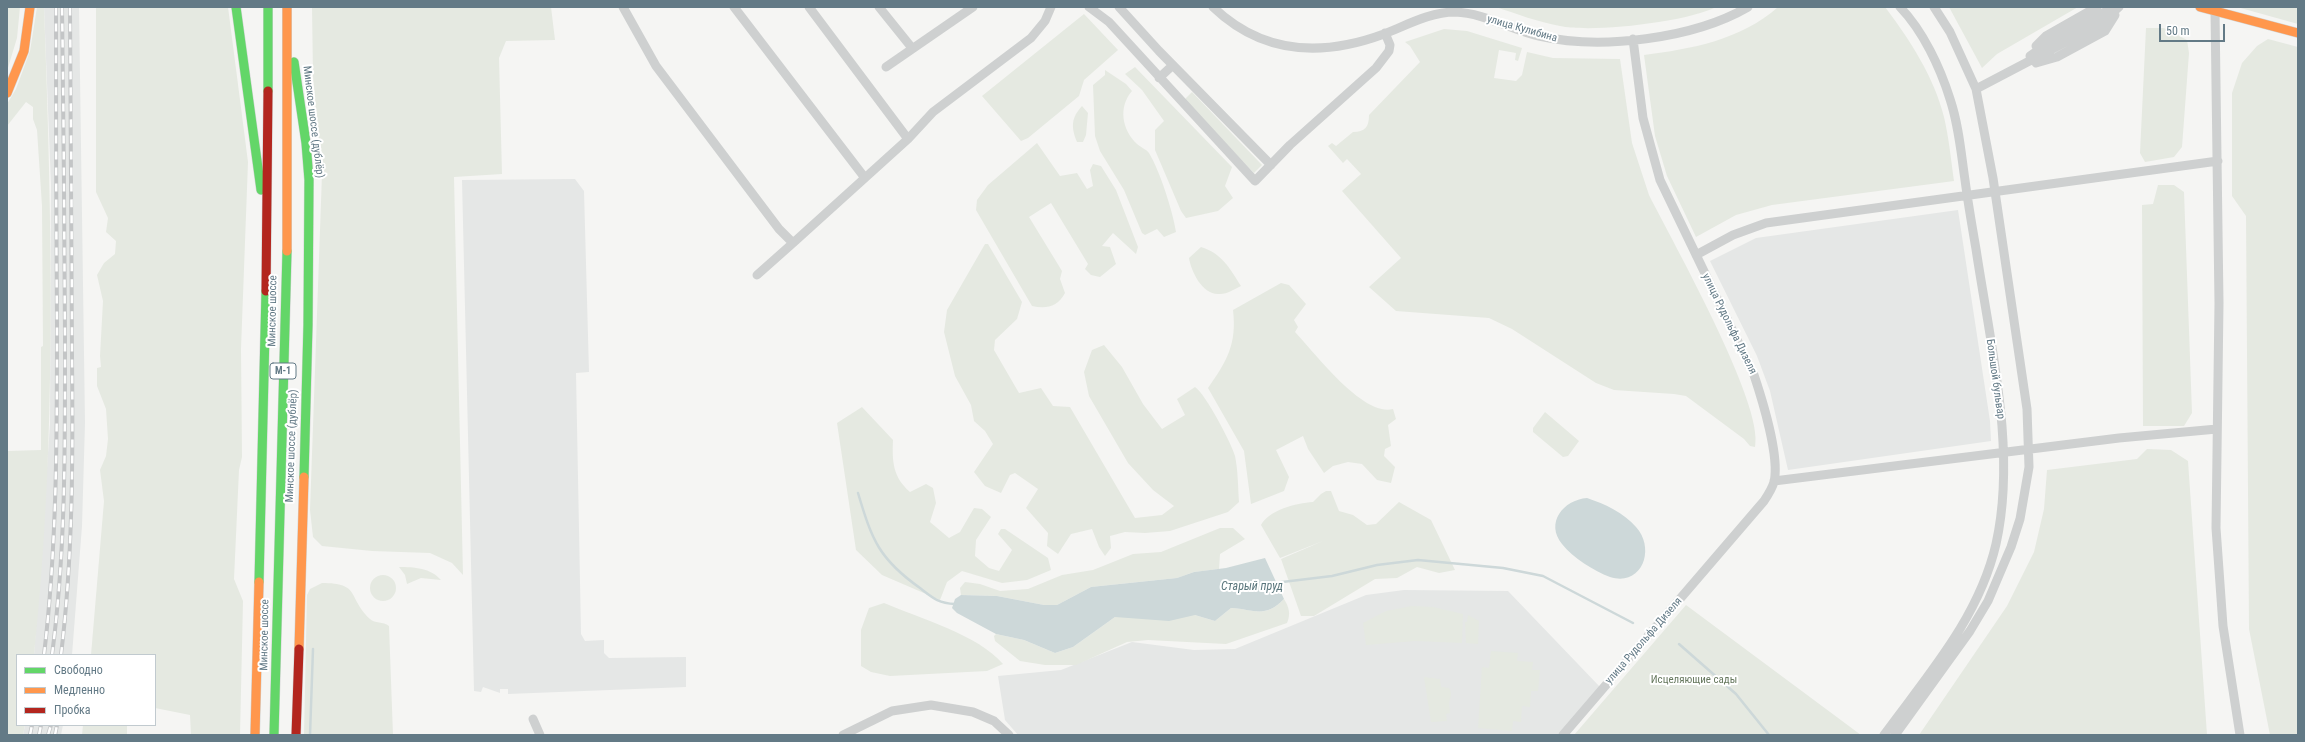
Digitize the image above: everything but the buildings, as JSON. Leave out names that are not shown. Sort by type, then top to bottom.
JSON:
[{"type":"main road","points":[[7,93],[15,79],[25,48],[30,7]]},
{"type":"main road","points":[[236,7],[250,122],[258,167],[267,263]]},
{"type":"main road","name":"Минское шоссе","points":[[255,735],[267,263],[268,7]]},
{"type":"main road","points":[[2200,7],[2298,33]]},
{"type":"main road","name":"Минское шоссе","points":[[274,735],[288,201],[287,11]]},
{"type":"main road","name":"Минское шоссе (дублёр)","points":[[287,11],[310,180],[308,325],[296,735]]},
{"type":"street","points":[[623,7],[656,66],[774,223],[793,243]]},
{"type":"street","points":[[734,7],[866,178]]},
{"type":"street","points":[[809,7],[908,139]]},
{"type":"street","points":[[879,7],[912,48]]},
{"type":"street","points":[[886,66],[973,7]]},
{"type":"street","points":[[757,275],[866,178],[908,139],[933,112],[1031,38],[1045,21],[1050,7]]},
{"type":"street","points":[[1089,7],[1109,22],[1254,181],[1290,145],[1376,68],[1389,51],[1390,45],[1385,33]]},
{"type":"street","points":[[1119,7],[1173,65],[1271,165]]},
{"type":"street","name":"улица Кулибина","points":[[1213,7],[1233,24],[1248,33],[1280,45],[1296,48],[1329,49],[1363,41],[1419,19],[1457,12],[1558,40],[1595,42],[1634,39],[1701,27],[1748,7]]},
{"type":"street","name":"Большой бульвар","points":[[1884,735],[1937,663],[1961,628],[1976,601],[1988,573],[1996,545],[2004,489],[2004,454],[2000,413],[1958,126],[1950,98],[1930,51],[1917,29],[1900,7]]},
{"type":"street","points":[[1895,735],[1966,637],[1988,601],[2011,546],[2020,519],[2026,488],[2030,450],[2027,409],[1995,190],[1976,89],[1950,32],[1934,7]]},
{"type":"street","points":[[2011,71],[2046,36],[2097,7]]},
{"type":"street","points":[[2011,71],[2050,42],[2114,7]]},
{"type":"street","points":[[1976,89],[2100,24],[2120,7]]},
{"type":"street","points":[[2215,11],[2220,303],[2216,528],[2218,577],[2223,626],[2240,735]]},
{"type":"street","name":"улица Рудольфа Дизеля","points":[[1563,735],[1764,501],[1774,481],[1773,452],[1764,404],[1754,375],[1669,201],[1654,163],[1642,118],[1634,39]]},
{"type":"street","points":[[1136,53],[1149,40]]},
{"type":"street","points":[[1159,78],[1173,65]]},
{"type":"street","points":[[1696,255],[1733,235],[1766,223],[1995,190],[2218,161]]},
{"type":"street","points":[[1774,481],[2004,454],[2119,438],[2217,429]]},
{"type":"street","points":[[843,735],[892,711],[931,705],[973,712],[994,721],[1008,735]]},
{"type":"street","points":[[533,719],[540,735]]},
{"type":"shaded area","points":[[44,7],[79,7],[85,423],[82,526],[72,654],[34,654],[50,424],[51,185]]},
{"type":"shaded area","points":[[575,179],[584,191],[589,372],[576,373],[581,634],[585,641],[604,640],[604,653],[609,658],[686,657],[686,687],[508,694],[508,689],[500,689],[500,693],[483,687],[481,692],[474,691],[462,180]]},
{"type":"shaded area","points":[[1958,210],[1990,421],[1991,441],[1788,470],[1770,391],[1757,356],[1710,261],[1756,238]]},
{"type":"shaded area","points":[[1404,590],[1508,591],[1600,687],[1558,735],[1018,735],[1005,720],[998,676],[1061,670],[1132,642],[1194,650],[1235,649],[1366,595]]},
{"type":"shaded area","points":[[25,726],[63,726],[61,735],[23,735]]},
{"type":"green space","points":[[7,7],[20,7],[17,38],[7,71]]},
{"type":"green space","points":[[37,7],[44,7],[49,169],[51,331],[46,493],[34,654],[16,654],[16,726],[25,726],[23,735],[7,735],[7,345],[8,451],[41,450],[41,347],[43,346],[42,206],[37,130],[33,119],[33,107],[26,102],[7,126],[7,104],[16,89],[30,51]]},
{"type":"green space","points":[[96,7],[228,7],[248,162],[241,349],[242,457],[239,470],[234,579],[243,601],[240,735],[191,735],[190,715],[156,708],[156,654],[91,654],[104,501],[100,470],[106,456],[108,439],[106,409],[97,386],[97,368],[101,367],[100,356],[103,301],[97,275],[104,263],[115,254],[116,241],[106,232],[108,218],[96,192]]},
{"type":"green space","points":[[312,7],[551,7],[555,40],[506,41],[499,58],[502,174],[454,177],[463,575],[452,563],[430,553],[372,551],[322,546],[313,537],[310,510],[322,174],[313,76]]},
{"type":"green space","points":[[1496,7],[1716,7],[1684,17],[1639,25],[1575,28],[1528,18]]},
{"type":"green space","points":[[1778,7],[1885,7],[1920,59],[1928,73],[1940,102],[1949,141],[1954,181],[1772,205],[1736,215],[1696,237],[1667,176],[1655,136],[1644,55],[1680,50],[1732,35],[1748,28]]},
{"type":"green space","points":[[1949,7],[2078,7],[1997,54],[1982,68]]},
{"type":"green space","points":[[2237,7],[2298,7],[2298,24]]},
{"type":"green space","points":[[1084,14],[1118,50],[1084,80],[1079,96],[1028,138],[1021,141],[982,96]]},
{"type":"green space","points":[[2146,28],[2164,28],[2187,40],[2189,53],[2182,147],[2174,157],[2145,162],[2140,153]]},
{"type":"green space","points":[[1444,29],[1467,31],[1522,48],[1518,61],[1515,60],[1516,53],[1499,50],[1494,78],[1516,81],[1522,75],[1527,52],[1553,58],[1620,59],[1632,143],[1649,195],[1714,322],[1732,361],[1746,396],[1754,426],[1755,447],[1750,446],[1744,439],[1686,396],[1614,390],[1596,383],[1512,329],[1489,318],[1396,311],[1369,287],[1401,258],[1342,191],[1361,174],[1347,159],[1343,163],[1328,146],[1332,143],[1336,146],[1353,132],[1361,131],[1366,128],[1369,115],[1420,62],[1410,46],[1405,42]]},
{"type":"green space","points":[[2268,39],[2298,47],[2298,735],[2270,735],[2249,629],[2246,216],[2232,196],[2232,93],[2242,63],[2257,46]]},
{"type":"green space","points":[[1135,67],[1232,167],[1225,186],[1233,198],[1218,211],[1186,218],[1181,211],[1155,150],[1155,130],[1164,121],[1142,90],[1125,74]]},
{"type":"green space","points":[[1105,70],[1126,84],[1132,91],[1123,111],[1125,125],[1128,132],[1138,145],[1149,153],[1166,192],[1176,232],[1164,237],[1157,229],[1145,235],[1142,233],[1124,190],[1100,151],[1095,136],[1093,85],[1105,75]]},
{"type":"green space","points":[[1192,92],[1262,165],[1254,173],[1184,100]]},
{"type":"green space","points":[[1082,106],[1088,113],[1086,135],[1083,142],[1077,142],[1073,123],[1078,110]]},
{"type":"green space","points":[[1037,143],[1060,176],[1077,173],[1087,189],[1093,186],[1090,170],[1093,164],[1101,166],[1116,190],[1138,247],[1136,254],[1113,233],[1102,246],[1110,247],[1116,264],[1100,277],[1091,275],[1085,269],[1088,264],[1051,203],[1029,217],[1062,271],[1060,279],[1065,293],[1059,301],[1047,307],[1032,306],[976,210],[977,200],[988,185]]},
{"type":"green space","points":[[2158,185],[2174,185],[2184,192],[2192,413],[2184,426],[2143,426],[2142,205],[2153,204]]},
{"type":"green space","points":[[985,244],[988,244],[1022,302],[1017,319],[995,340],[994,350],[1019,393],[1041,388],[1053,406],[1070,407],[1135,518],[1162,515],[1174,506],[1153,490],[1128,463],[1089,396],[1084,372],[1092,350],[1104,345],[1122,367],[1143,404],[1162,429],[1185,415],[1177,399],[1195,387],[1199,391],[1218,419],[1233,450],[1237,467],[1239,502],[1228,512],[1170,531],[1145,533],[1125,532],[1110,536],[1111,548],[1105,556],[1099,547],[1092,529],[1071,534],[1058,554],[1047,546],[1048,533],[1026,508],[1038,489],[1015,473],[1010,475],[1001,493],[985,486],[974,472],[993,444],[985,431],[974,421],[971,405],[955,376],[944,332],[947,310]]},
{"type":"green space","points":[[1201,247],[1220,257],[1229,267],[1241,286],[1227,293],[1218,294],[1212,293],[1202,286],[1192,269],[1189,258]]},
{"type":"green space","points":[[1281,283],[1289,285],[1306,304],[1294,320],[1298,327],[1295,332],[1327,368],[1354,394],[1368,403],[1381,409],[1393,409],[1396,419],[1388,425],[1391,446],[1385,449],[1384,456],[1395,467],[1391,483],[1377,480],[1362,464],[1348,462],[1333,466],[1324,473],[1308,449],[1303,436],[1276,450],[1289,477],[1284,491],[1251,504],[1244,451],[1208,388],[1225,360],[1232,343],[1234,322],[1233,310]]},
{"type":"green space","points":[[862,407],[893,440],[893,462],[897,475],[904,486],[910,492],[926,484],[933,488],[936,503],[930,522],[949,538],[960,532],[974,508],[982,509],[991,517],[976,540],[975,556],[989,568],[999,571],[1012,550],[998,534],[1001,529],[1005,529],[1048,558],[1051,570],[1027,580],[1002,583],[962,571],[947,582],[940,600],[882,575],[856,550],[837,423]]},
{"type":"green space","points":[[1545,412],[1579,441],[1568,456],[1563,457],[1533,432],[1533,428]]},
{"type":"green space","points":[[2147,449],[2171,450],[2188,461],[2207,735],[1919,735],[2007,606],[2034,552],[2044,509],[2047,470],[2137,459]]},
{"type":"green space","points":[[1326,491],[1331,491],[1339,511],[1353,515],[1367,525],[1376,524],[1399,502],[1431,520],[1455,570],[1439,573],[1417,567],[1397,578],[1375,579],[1314,616],[1301,616],[1281,559],[1323,541],[1280,558],[1261,525],[1276,511],[1299,504],[1313,502]]},
{"type":"green space","points":[[1220,528],[1233,528],[1245,539],[1220,554],[1219,569],[1194,572],[1177,578],[1091,587],[1057,605],[1044,605],[997,596],[961,595],[960,588],[965,582],[980,584],[1000,591],[1028,589],[1062,575],[1093,570],[1133,554],[1161,552]]},
{"type":"green space","points":[[399,567],[422,569],[432,573],[441,580],[421,578],[407,584],[405,575]]},
{"type":"green space","points":[[383,575],[392,579],[396,588],[392,597],[383,601],[374,597],[370,588],[374,579]]},
{"type":"green space","points":[[322,583],[343,586],[348,589],[370,619],[374,622],[389,626],[393,735],[304,735],[307,595],[310,589]]},
{"type":"green space","points":[[1284,599],[1289,611],[1287,623],[1226,644],[1148,640],[1127,642],[1076,665],[1045,665],[1020,661],[995,641],[994,636],[996,634],[1024,640],[1055,653],[1073,647],[1115,617],[1195,615],[1215,621],[1231,608],[1265,611],[1271,609]]},
{"type":"green space","points":[[884,603],[948,628],[964,636],[979,644],[1003,664],[987,671],[890,676],[871,672],[861,666],[861,630],[869,608]]},
{"type":"green space","name":"Исцеляющие сады","points":[[1686,605],[1861,735],[1574,735]]},
{"type":"green space","points":[[1412,606],[1433,607],[1463,614],[1462,643],[1416,641],[1366,645],[1363,623],[1386,611]]},
{"type":"green space","points":[[1468,615],[1479,621],[1478,644],[1466,643],[1465,622],[1467,622]]},
{"type":"green space","points":[[1491,651],[1518,653],[1517,661],[1533,662],[1532,670],[1540,670],[1538,691],[1531,691],[1530,707],[1522,706],[1521,722],[1513,721],[1512,731],[1478,728],[1482,667],[1489,668]]},
{"type":"green space","points":[[1424,677],[1440,679],[1441,687],[1449,688],[1451,694],[1449,703],[1450,713],[1446,714],[1447,721],[1431,722]]},
{"type":"green space","points":[[83,726],[127,726],[127,735],[82,735]]},
{"type":"water","points":[[1587,498],[1601,503],[1626,517],[1636,527],[1642,536],[1645,546],[1645,555],[1638,571],[1630,576],[1621,579],[1610,577],[1584,564],[1562,544],[1557,536],[1555,528],[1559,514],[1571,503]]},
{"type":"water","name":"Старый пруд","points":[[1265,558],[1284,599],[1271,609],[1259,611],[1231,608],[1215,621],[1195,615],[1169,621],[1115,617],[1073,647],[1055,653],[1024,640],[996,634],[957,613],[952,608],[955,599],[961,595],[997,596],[1044,605],[1057,605],[1091,587],[1177,578],[1194,572],[1226,568]]},
{"type":"waterway","points":[[858,493],[873,536],[886,558],[906,578],[932,597],[940,601],[955,604]]},
{"type":"waterway","points":[[1274,583],[1332,576],[1377,565],[1418,560],[1503,568],[1543,576],[1633,623]]},
{"type":"waterway","points":[[1679,644],[1736,694],[1769,735]]},
{"type":"waterway","points":[[310,735],[313,649]]},
{"type":"railway","points":[[44,654],[52,573],[56,450],[56,7]]},
{"type":"railway","points":[[52,654],[60,575],[65,456],[62,7]]},
{"type":"railway","points":[[61,654],[68,581],[72,468],[70,7]]},
{"type":"railway","points":[[30,735],[32,726]]},
{"type":"railway","points":[[39,735],[41,726]]},
{"type":"railway","points":[[48,735],[51,726]]},
{"type":"railway","points":[[55,735],[57,726]]},
{"type":"traffic: fast","points":[[236,7],[261,190]]},
{"type":"traffic: fast","points":[[268,7],[268,91]]},
{"type":"traffic: fast","points":[[294,62],[306,143],[309,180],[308,325],[304,477]]},
{"type":"traffic: fast","points":[[274,735],[287,251]]},
{"type":"traffic: fast","points":[[259,582],[266,291]]},
{"type":"traffic: slow","points":[[7,93],[24,51],[30,7]]},
{"type":"traffic: slow","points":[[287,7],[287,251]]},
{"type":"traffic: slow","points":[[2200,7],[2298,33]]},
{"type":"traffic: slow","points":[[299,649],[304,477]]},
{"type":"traffic: slow","points":[[255,735],[259,582]]},
{"type":"traffic: jam","points":[[266,291],[268,91]]},
{"type":"traffic: jam","points":[[296,735],[299,649]]}]
